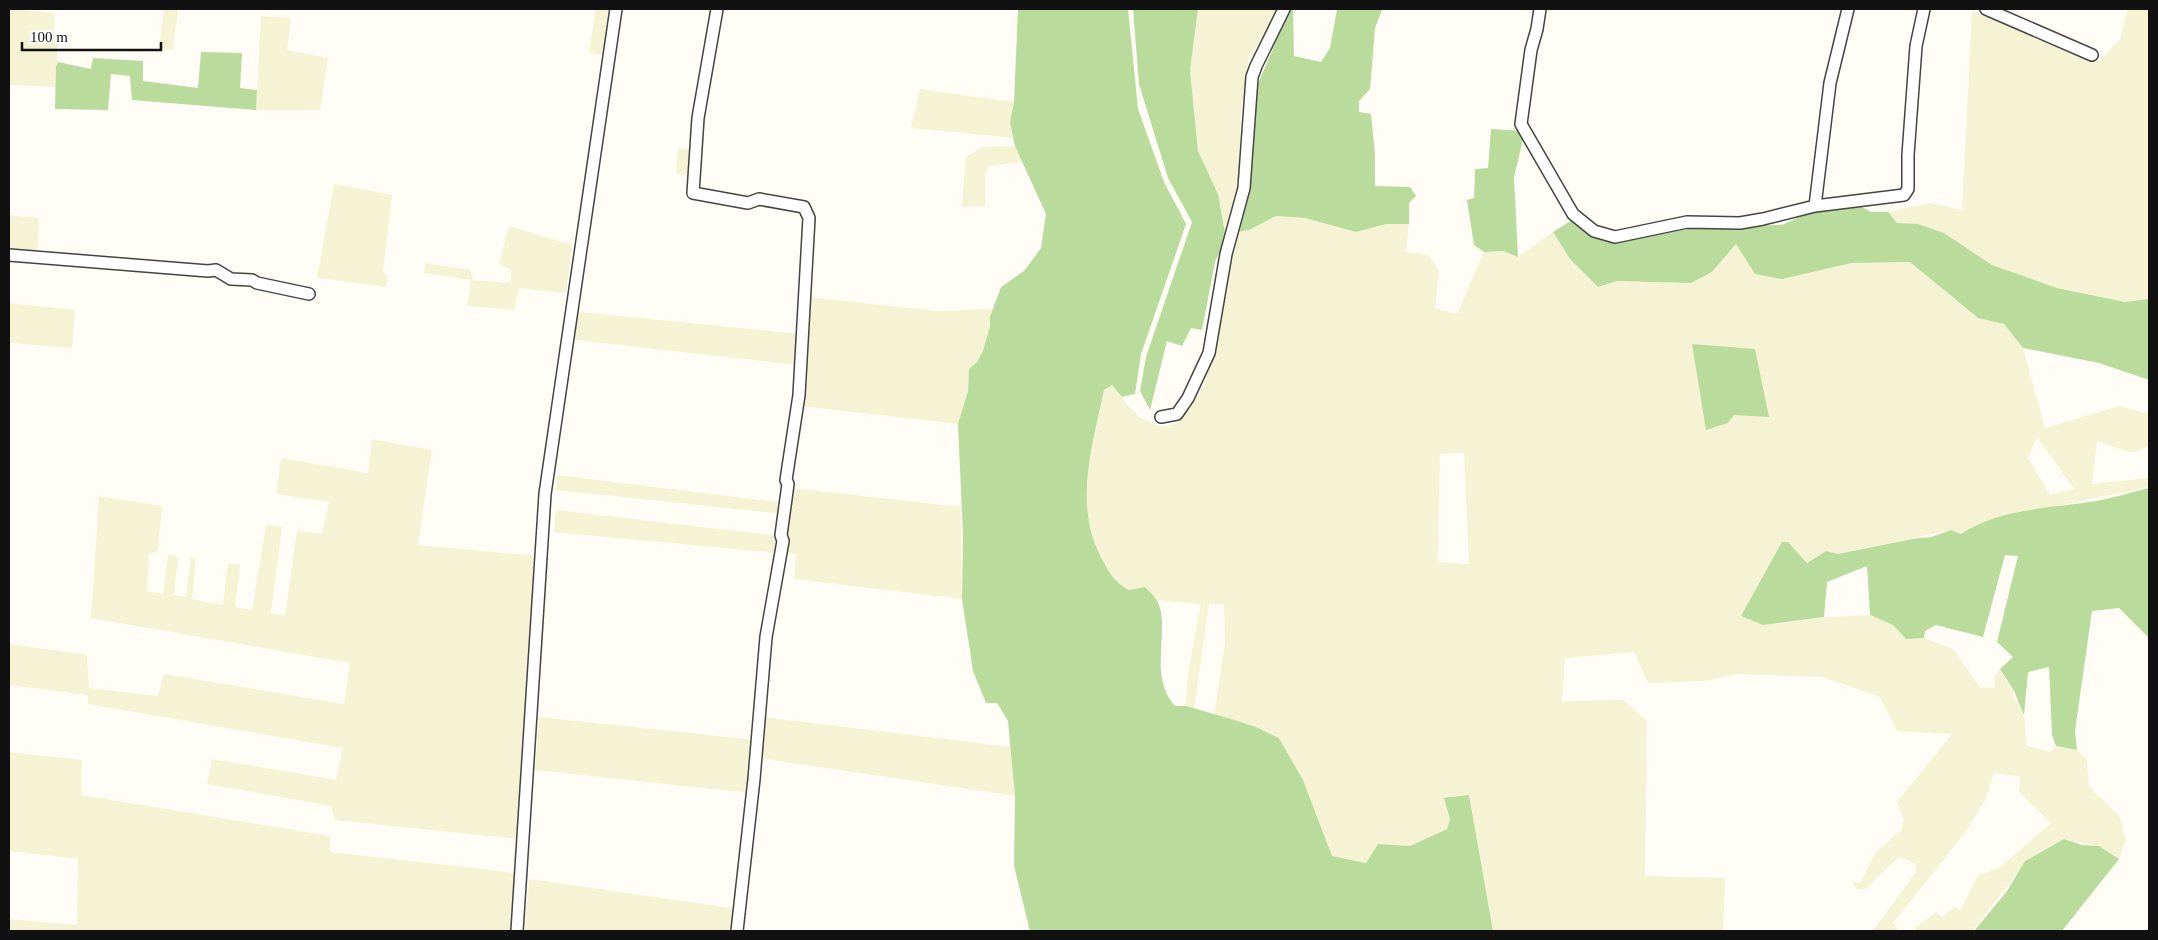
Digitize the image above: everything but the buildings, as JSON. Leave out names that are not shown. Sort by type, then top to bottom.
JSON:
[{"type":"street","points":[[517,931],[545,494],[616,9]]},
{"type":"street","points":[[717,9],[698,118],[693,192],[748,203],[759,199],[804,207],[810,218],[799,395],[786,480],[788,484],[781,535],[783,541],[766,637],[754,779],[737,931]]},
{"type":"street","points":[[1161,417],[1177,414],[1188,398],[1209,353],[1226,254],[1244,188],[1252,77],[1284,9]]},
{"type":"street","points":[[1540,9],[1537,29],[1530,50],[1521,124],[1573,214],[1594,231],[1616,237],[1687,222],[1740,223],[1763,220],[1816,206],[1904,195],[1908,189],[1908,155],[1916,46],[1924,9]]},
{"type":"street","points":[[1816,206],[1830,83],[1848,9]]},
{"type":"street","points":[[1986,9],[2092,55]]},
{"type":"street","points":[[9,255],[208,271],[216,270],[231,279],[252,280],[257,283],[309,294]]},
{"type":"shaded area","points":[[9,9],[55,13],[53,36],[58,41],[56,87],[9,85]]},
{"type":"shaded area","points":[[164,9],[178,9],[173,50],[159,48]]},
{"type":"shaded area","points":[[596,9],[619,9],[612,57],[589,52]]},
{"type":"shaded area","points":[[1198,9],[1283,9],[1249,57],[1241,112],[1240,179],[1226,238],[1218,194],[1198,151],[1190,70]]},
{"type":"shaded area","points":[[2128,9],[2149,9],[2149,299],[2125,302],[2057,288],[1992,265],[1944,233],[1918,224],[1897,223],[1888,212],[1930,203],[1962,210],[1972,11],[2098,62],[2120,39]]},
{"type":"shaded area","points":[[261,16],[291,18],[287,50],[328,58],[320,110],[256,110]]},
{"type":"shaded area","points":[[920,89],[1014,102],[1010,122],[1013,138],[911,128]]},
{"type":"shaded area","points":[[1015,146],[1022,162],[990,166],[985,172],[985,206],[962,207],[966,157],[983,147]]},
{"type":"shaded area","points":[[678,148],[695,150],[692,177],[676,174]]},
{"type":"shaded area","points":[[334,184],[392,195],[383,272],[388,277],[386,287],[317,278]]},
{"type":"shaded area","points":[[9,215],[39,218],[37,258],[9,256]]},
{"type":"shaded area","points":[[1276,216],[1305,218],[1356,232],[1386,224],[1409,224],[1406,252],[1429,255],[1439,271],[1435,308],[1457,314],[1484,252],[1503,251],[1518,257],[1553,232],[1570,259],[1599,287],[1617,281],[1691,283],[1712,272],[1736,244],[1782,279],[1852,263],[1910,262],[1978,318],[2004,324],[2023,348],[2045,428],[2119,406],[2149,413],[2149,446],[2132,453],[2097,441],[2092,484],[2149,478],[2149,487],[1998,518],[1961,534],[1951,530],[1838,554],[1826,551],[1806,563],[1788,542],[1763,625],[1824,617],[1870,615],[1893,625],[1906,639],[1924,638],[1953,649],[1980,687],[1995,688],[1994,676],[2000,669],[2024,715],[2027,746],[2050,752],[2056,746],[2077,750],[2087,760],[2089,787],[2119,815],[2126,840],[2119,859],[2099,846],[2064,839],[2031,856],[1972,931],[1917,931],[1915,928],[1936,912],[1942,917],[1955,907],[1960,911],[1978,875],[1999,868],[2051,823],[2019,792],[2020,777],[1994,773],[1986,799],[1964,834],[1893,923],[1898,931],[1870,931],[1875,928],[1916,872],[1916,864],[1899,857],[1865,889],[1859,890],[1851,882],[1860,883],[1875,853],[1901,830],[1904,820],[1897,802],[1952,734],[1897,731],[1880,697],[1822,677],[1737,674],[1706,681],[1648,683],[1634,652],[1565,658],[1562,701],[1623,700],[1647,721],[1645,876],[1725,878],[1723,931],[1493,931],[1469,795],[1450,819],[1447,829],[1410,846],[1378,844],[1366,863],[1332,856],[1303,780],[1279,738],[1256,727],[1214,715],[1225,642],[1224,604],[1209,604],[1194,709],[1186,706],[1188,672],[1201,604],[1157,600],[1145,587],[1129,590],[1115,582],[1097,551],[1086,510],[1088,469],[1104,390],[1112,385],[1126,404],[1141,418],[1162,427],[1178,423],[1202,390],[1218,342],[1220,313],[1236,232],[1249,230]],"holes":[[[2037,437],[2074,489],[2050,495],[2028,458]],[[1464,453],[1469,564],[1438,562],[1440,454]]]},
{"type":"shaded area","points":[[509,226],[572,245],[566,293],[519,288],[514,310],[467,306],[471,280],[424,273],[425,263],[470,270],[473,280],[511,283],[511,270],[499,264]]},
{"type":"shaded area","points":[[809,297],[938,311],[995,309],[990,317],[990,326],[983,351],[977,362],[969,369],[968,391],[958,424],[801,406]]},
{"type":"shaded area","points":[[9,303],[75,310],[72,348],[9,343]]},
{"type":"shaded area","points":[[569,311],[803,334],[797,365],[567,339]]},
{"type":"shaded area","points":[[372,439],[432,450],[418,545],[549,557],[528,840],[335,820],[331,806],[207,784],[212,759],[336,780],[343,748],[88,704],[88,695],[9,685],[9,644],[87,655],[89,688],[158,696],[164,674],[344,704],[350,663],[91,618],[99,496],[162,506],[158,551],[149,554],[147,591],[163,594],[168,554],[175,555],[178,558],[174,595],[186,597],[191,558],[196,558],[192,599],[223,605],[228,563],[240,565],[235,607],[252,610],[266,525],[282,527],[271,613],[285,616],[297,531],[322,534],[329,502],[276,494],[281,458],[368,473]]},
{"type":"shaded area","points":[[557,475],[784,503],[783,514],[556,490]]},
{"type":"shaded area","points":[[792,488],[961,507],[962,599],[794,579],[796,554],[781,551]]},
{"type":"shaded area","points":[[556,510],[779,536],[777,553],[554,532]]},
{"type":"shaded area","points":[[539,717],[757,740],[750,793],[535,770]]},
{"type":"shaded area","points":[[763,717],[1011,747],[1015,796],[759,758]]},
{"type":"shaded area","points":[[9,752],[82,760],[81,795],[330,836],[330,852],[525,874],[521,931],[9,931],[9,919],[77,925],[78,859],[9,851]]},
{"type":"shaded area","points":[[529,879],[738,909],[736,931],[525,931]]},
{"type":"green space","points":[[1018,9],[1128,9],[1138,109],[1164,182],[1186,224],[1141,354],[1135,394],[1122,397],[1112,385],[1104,390],[1090,456],[1087,499],[1089,521],[1094,542],[1109,572],[1114,579],[1129,590],[1145,587],[1156,599],[1161,610],[1162,680],[1167,693],[1175,706],[1186,706],[1231,719],[1256,727],[1279,738],[1303,780],[1332,856],[1366,863],[1378,844],[1410,846],[1447,829],[1450,819],[1444,798],[1469,795],[1493,931],[1030,931],[1014,866],[1015,796],[1008,721],[997,703],[986,703],[973,671],[962,599],[963,536],[958,424],[968,391],[969,369],[977,362],[983,351],[990,326],[990,317],[1001,287],[1024,271],[1041,248],[1046,214],[1015,146],[1010,122],[1014,102]]},
{"type":"green space","points":[[1133,9],[1198,9],[1190,70],[1198,151],[1218,194],[1226,238],[1215,262],[1202,330],[1191,328],[1182,346],[1167,341],[1150,410],[1140,391],[1146,357],[1192,222],[1168,178],[1139,84]]},
{"type":"green space","points":[[1290,9],[1293,9],[1294,56],[1321,62],[1330,48],[1337,9],[1389,9],[1382,10],[1375,28],[1370,89],[1359,101],[1359,112],[1371,114],[1375,154],[1375,186],[1410,187],[1416,196],[1409,203],[1409,224],[1386,224],[1356,232],[1305,218],[1276,216],[1249,230],[1236,232],[1254,93]]},
{"type":"green space","points":[[201,52],[242,53],[240,88],[257,90],[256,110],[132,100],[130,76],[111,74],[108,110],[55,109],[56,67],[58,62],[91,69],[93,58],[143,61],[143,81],[198,88]]},
{"type":"green space","points":[[1491,129],[1525,131],[1514,177],[1518,257],[1503,251],[1484,252],[1474,245],[1467,200],[1474,198],[1475,169],[1488,168]]},
{"type":"green space","points":[[1862,207],[1871,212],[1888,212],[1897,223],[1918,224],[1944,233],[1992,265],[2057,288],[2125,302],[2149,299],[2149,380],[2099,363],[2023,348],[2004,324],[1978,318],[1910,262],[1852,263],[1782,279],[1755,274],[1736,244],[1712,272],[1691,283],[1617,281],[1598,287],[1570,259],[1553,232],[1572,220],[1607,241],[1621,242],[1704,226],[1782,225],[1815,210]]},
{"type":"green space","points":[[1692,344],[1755,349],[1769,417],[1734,415],[1728,423],[1706,430]]},
{"type":"green space","points":[[2149,488],[2149,638],[2119,608],[2092,611],[2075,731],[2077,750],[2056,746],[2052,735],[2049,667],[2028,672],[2024,715],[2014,691],[2000,669],[2013,657],[1997,642],[2018,556],[2005,555],[1983,637],[1936,625],[1925,631],[1924,638],[1906,639],[1893,625],[1870,615],[1867,566],[1827,582],[1824,617],[1763,625],[1741,616],[1782,542],[1788,542],[1807,563],[1826,551],[1838,554],[1931,537],[1951,530],[1961,534],[1976,525],[2009,514],[2096,501]]},
{"type":"green space","points":[[2064,839],[2082,845],[2099,846],[2119,859],[2062,931],[1974,931],[2007,891],[2025,861]]}]
